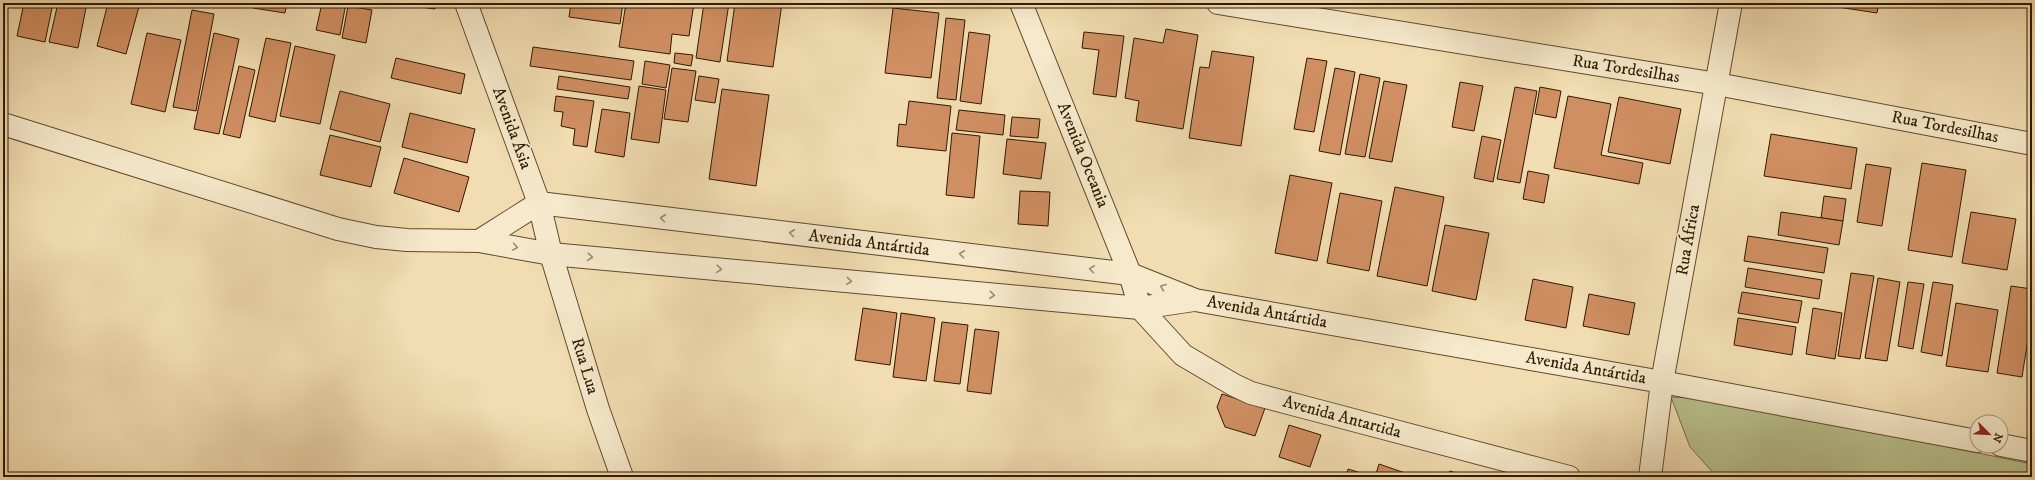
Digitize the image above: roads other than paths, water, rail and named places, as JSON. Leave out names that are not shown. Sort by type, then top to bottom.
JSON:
[{"type":"street","name":"Avenida Ásia","points":[[466,3],[539,203],[551,254]]},
{"type":"street","name":"Avenida Oceania","points":[[1021,3],[1130,274],[1140,308]]},
{"type":"street","name":"Rua Tordesilhas","points":[[1218,3],[1717,84],[2032,144]]},
{"type":"street","name":"Rua África","points":[[1650,477],[1662,382],[1731,3]]},
{"type":"street","name":"Avenida Antártida","points":[[3,124],[338,229],[376,237],[407,240],[479,241],[551,254],[1140,308],[1195,300]]},
{"type":"street","points":[[479,241],[539,203]]},
{"type":"street","name":"Avenida Antártida","points":[[539,203],[1130,274],[1195,300],[1662,382],[1969,440]]},
{"type":"street","name":"Rua Lua","points":[[551,254],[598,409],[622,477]]},
{"type":"street","name":"Avenida Antartida","points":[[1140,308],[1183,356],[1197,366],[1251,393],[1569,477]]},
{"type":"street","points":[[2009,447],[2032,451]]}]
